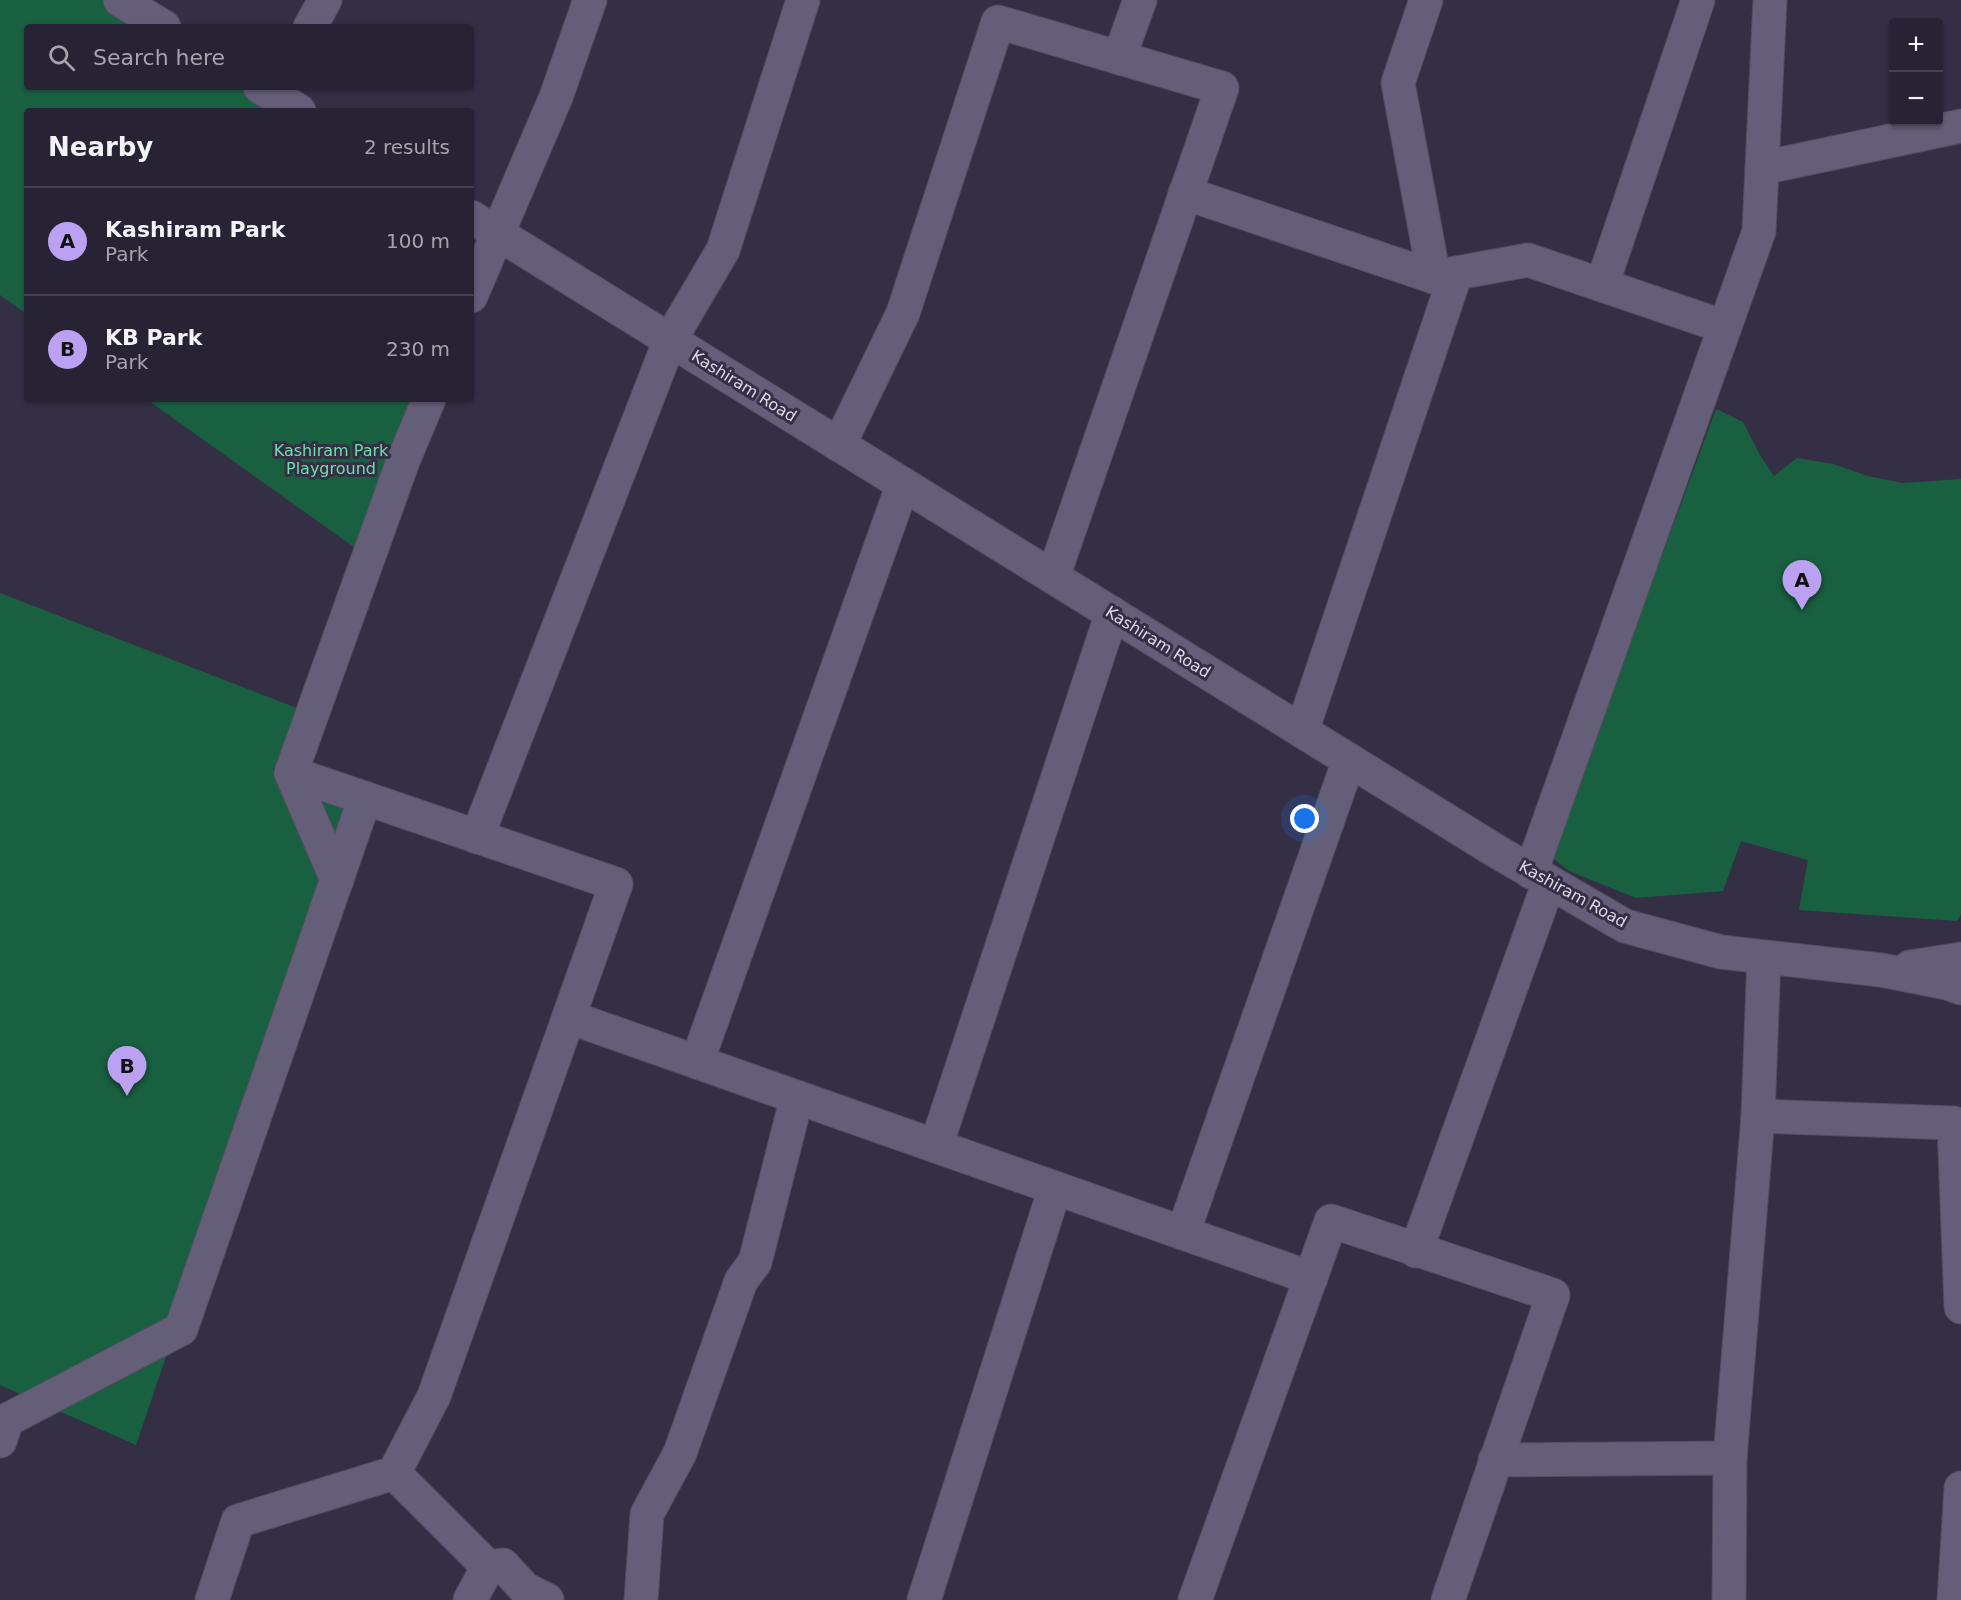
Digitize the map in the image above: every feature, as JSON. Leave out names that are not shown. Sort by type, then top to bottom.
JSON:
[{"type":"street","points":[[120,0],[159,24]]},
{"type":"street","points":[[312,24],[325,0]]},
{"type":"street","points":[[474,280],[484,225],[556,97],[590,0]]},
{"type":"street","points":[[477,837],[670,340],[723,250],[803,0]]},
{"type":"street","points":[[1119,58],[1140,0]]},
{"type":"street","points":[[1302,731],[1445,275],[1398,83],[1426,0]]},
{"type":"street","points":[[1602,285],[1698,0]]},
{"type":"street","points":[[1416,1251],[1759,231],[1770,0]]},
{"type":"street","points":[[839,445],[903,312],[998,22],[1222,88],[1053,577]]},
{"type":"street","points":[[1762,168],[1961,126]]},
{"type":"street","points":[[1185,193],[1445,275],[1528,260],[1725,327]]},
{"type":"street","name":"Kashiram Road","points":[[484,225],[1349,760],[1540,877],[1625,926],[1721,952],[1881,970],[1947,983],[1961,988]]},
{"type":"street","points":[[337,880],[291,773],[403,461],[428,402]]},
{"type":"street","points":[[697,1062],[903,484]]},
{"type":"street","points":[[936,1146],[1112,614]]},
{"type":"street","points":[[1184,1233],[1349,760]]},
{"type":"street","points":[[212,1600],[238,1521],[394,1473],[434,1396],[616,884],[291,773]]},
{"type":"street","points":[[0,1441],[7,1420],[182,1329],[365,798]]},
{"type":"street","points":[[1729,1600],[1730,1458],[1758,1116],[1764,957]]},
{"type":"street","name":"Kashiram Road","points":[[1881,970],[1953,962],[1961,959]]},
{"type":"street","points":[[569,1017],[1311,1278]]},
{"type":"street","points":[[641,1600],[647,1514],[680,1453],[741,1281],[755,1262],[797,1097]]},
{"type":"street","points":[[1758,1116],[1954,1123],[1961,1307]]},
{"type":"street","points":[[924,1600],[1055,1188]]},
{"type":"street","points":[[1196,1600],[1332,1221],[1553,1295],[1448,1600]]},
{"type":"street","points":[[1495,1460],[1730,1458]]},
{"type":"street","points":[[394,1473],[488,1567]]},
{"type":"street","points":[[1954,1600],[1961,1488]]},
{"type":"street","points":[[488,1567],[503,1565],[525,1589],[547,1600]]},
{"type":"street","points":[[470,1600],[488,1567]]},
{"type":"green space","points":[[0,0],[111,0],[148,24],[24,24],[24,90],[250,90],[278,108],[24,108],[24,312],[0,295]]},
{"type":"green space","name":"Kashiram Park Playground","points":[[150,402],[416,402],[358,550]]},
{"type":"green space","points":[[1716,409],[1743,422],[1761,457],[1774,476],[1797,458],[1833,464],[1868,476],[1902,483],[1961,479],[1961,914],[1957,921],[1799,910],[1808,860],[1741,841],[1723,891],[1636,898],[1569,871],[1551,857]]},
{"type":"green space","points":[[0,593],[302,710],[273,770],[353,806],[136,1445],[0,1385]]},
{"type":"place","name":"Kashiram Park","points":[[1802,610]]},
{"type":"place","name":"KB Park","points":[[127,1096]]}]
